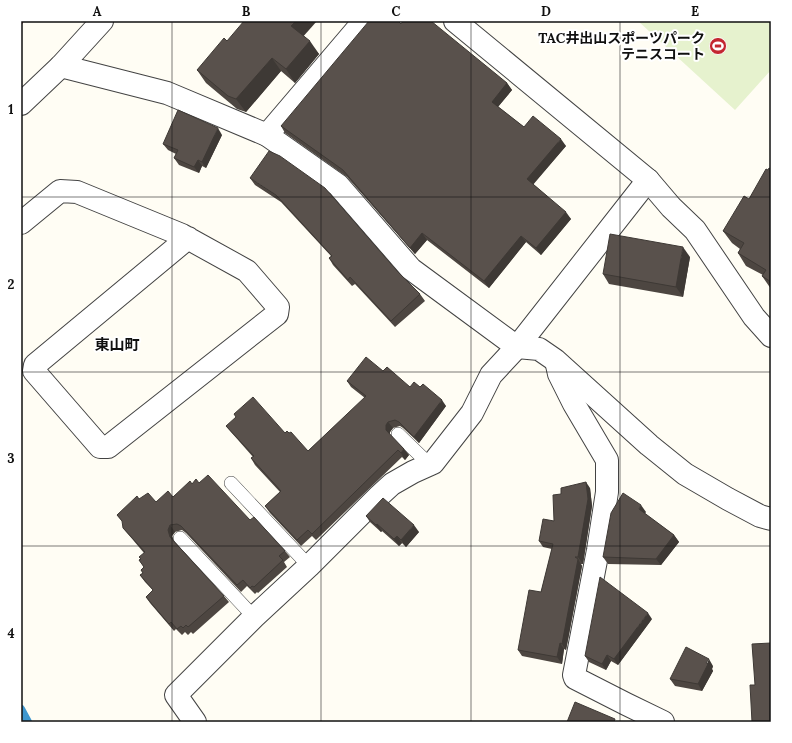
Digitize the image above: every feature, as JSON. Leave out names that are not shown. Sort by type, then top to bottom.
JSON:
[{"type":"street","points":[[21,104],[61,66],[102,21]]},
{"type":"street","points":[[267,135],[364,21]]},
{"type":"street","points":[[455,21],[648,180],[671,207],[695,230],[754,316],[771,336]]},
{"type":"street","points":[[61,66],[167,93],[267,135],[338,185],[411,269],[517,346],[539,349],[555,360],[649,445],[685,474],[760,516],[771,519]]},
{"type":"street","points":[[195,722],[176,695],[254,617],[309,566],[392,484],[433,462],[472,413],[491,375],[517,346],[648,180]]},
{"type":"street","points":[[21,223],[60,191],[77,192],[188,238],[247,271],[278,307],[277,314],[108,447],[100,447],[34,371],[35,365],[188,238]]},
{"type":"street","points":[[555,360],[559,374],[574,404],[606,460],[607,492],[598,550],[574,678],[664,722]]},
{"type":"lane","points":[[398,434],[429,464]]},
{"type":"lane","points":[[231,483],[309,566]]},
{"type":"lane","points":[[180,538],[254,617]]},
{"type":"green space","name":"TAC井出山スポーツパーク テニスコート","points":[[638,21],[771,21],[771,70],[735,110]]},
{"type":"building","points":[[244,21],[296,21],[291,26],[310,41],[286,69],[272,58],[236,99],[228,96],[197,70],[224,38],[227,41]]},
{"type":"building","points":[[369,21],[398,21],[401,24],[403,21],[431,21],[507,83],[492,102],[524,127],[533,116],[561,139],[527,179],[566,212],[536,248],[521,236],[484,281],[422,233],[410,248],[343,170],[281,126]]},
{"type":"building","points":[[178,110],[218,128],[202,162],[198,160],[194,167],[174,158],[178,150],[163,144]]},
{"type":"building","points":[[269,151],[280,156],[325,188],[397,271],[420,294],[391,321],[350,277],[348,280],[329,258],[332,256],[276,195],[250,178]]},
{"type":"building","points":[[769,168],[771,169],[771,282],[762,276],[766,270],[738,253],[744,243],[723,231],[744,196],[749,199],[766,169],[768,170]]},
{"type":"building","points":[[610,234],[683,247],[676,287],[603,274]]},
{"type":"building","points":[[366,357],[383,371],[387,367],[410,387],[414,382],[420,387],[423,384],[442,400],[414,437],[399,422],[395,420],[388,422],[386,425],[386,430],[404,449],[401,453],[398,450],[312,534],[308,530],[297,540],[265,506],[281,491],[251,458],[254,456],[226,426],[236,417],[234,414],[253,397],[285,433],[287,431],[289,433],[291,432],[308,451],[366,396],[347,381]]},
{"type":"building","points":[[208,475],[250,520],[254,517],[285,551],[279,556],[283,560],[254,587],[252,586],[250,588],[243,580],[237,585],[181,526],[177,524],[170,525],[168,530],[170,537],[224,596],[188,627],[186,625],[183,628],[181,626],[177,629],[171,622],[169,624],[146,597],[153,590],[140,575],[143,573],[141,570],[144,567],[139,560],[141,559],[139,557],[145,552],[123,528],[122,521],[117,515],[137,496],[139,499],[148,493],[156,502],[168,491],[173,497],[190,481],[192,484],[196,479],[199,483]]},
{"type":"building","points":[[586,482],[588,499],[578,557],[575,557],[578,559],[562,644],[560,643],[557,657],[518,650],[529,590],[541,592],[553,544],[539,541],[543,519],[554,521],[553,495],[561,494],[561,488]]},
{"type":"building","points":[[623,493],[641,505],[639,509],[674,535],[656,559],[603,557],[611,513]]},
{"type":"building","points":[[383,498],[414,525],[401,540],[397,536],[394,539],[366,516]]},
{"type":"building","points":[[600,577],[648,613],[614,659],[607,655],[602,664],[585,656]]},
{"type":"building","points":[[771,643],[771,722],[752,722],[750,685],[755,685],[752,644]]},
{"type":"building","points":[[686,647],[709,659],[698,684],[670,679]]},
{"type":"building","points":[[575,702],[615,719],[614,722],[567,722]]},
{"type":"waterway","points":[[21,709],[28,722]]},
{"type":"place","name":"TAC井出山スポーツパーク テニスコート","points":[[718,46]]},
{"type":"district","name":"東山町","points":[[117,345]]}]
